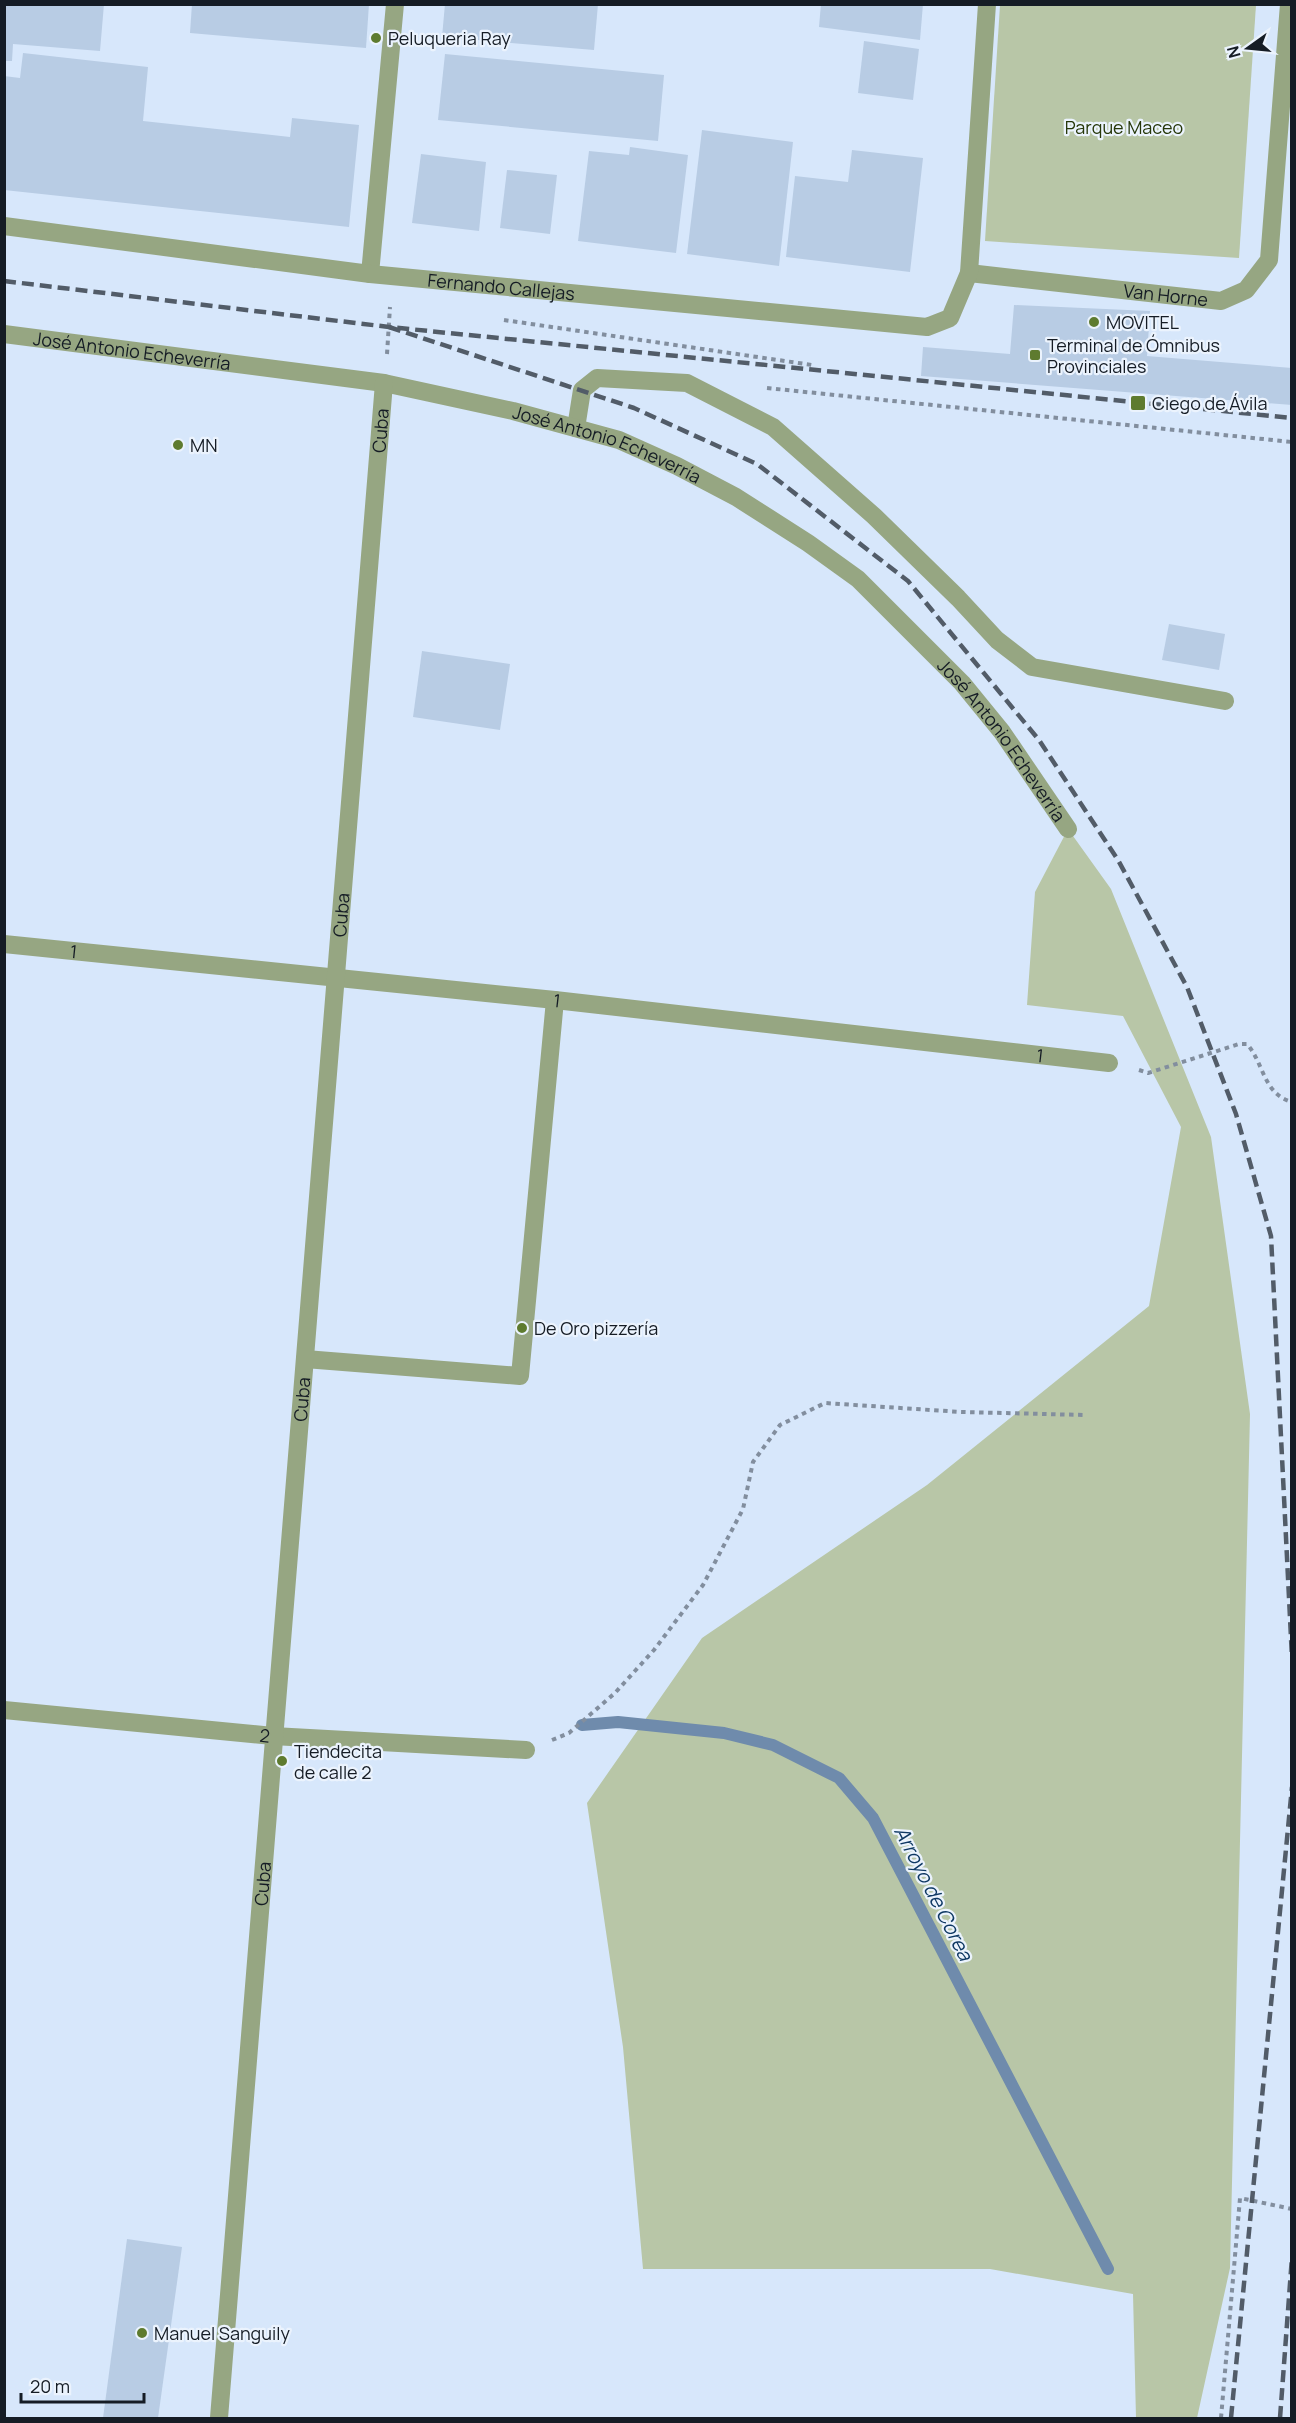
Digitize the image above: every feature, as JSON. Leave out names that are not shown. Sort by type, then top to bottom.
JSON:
[{"type":"street","points":[[370,274],[395,4]]},
{"type":"street","points":[[969,273],[987,4]]},
{"type":"street","name":"Van Horne","points":[[969,273],[1221,301],[1246,290],[1269,260],[1289,4]]},
{"type":"street","name":"Fernando Callejas","points":[[4,225],[370,274],[927,327],[950,318],[969,273]]},
{"type":"street","name":"José Antonio Echeverría","points":[[4,334],[384,382],[619,440],[736,497],[808,543],[858,579],[962,682],[1002,732],[1068,829]]},
{"type":"street","points":[[576,428],[582,390],[597,378],[687,383],[773,427],[874,516],[958,598],[997,640],[1032,667],[1225,701]]},
{"type":"street","name":"Cuba","points":[[219,2418],[384,382]]},
{"type":"street","name":"1","points":[[4,944],[555,1000],[1109,1063]]},
{"type":"street","points":[[305,1359],[520,1376],[555,1000]]},
{"type":"street","name":"2","points":[[4,1710],[273,1736],[526,1750]]},
{"type":"path","points":[[384,382],[391,304],[393,304]]},
{"type":"path","points":[[500,320],[812,366]]},
{"type":"path","points":[[766,388],[1292,442]]},
{"type":"path","points":[[1109,1063],[1148,1073],[1239,1044],[1247,1044],[1254,1052],[1274,1092],[1292,1102]]},
{"type":"path","points":[[526,1750],[569,1733],[615,1693],[654,1650],[703,1585],[743,1509],[753,1462],[780,1425],[825,1403],[961,1412],[1086,1415]]},
{"type":"path","points":[[1221,2418],[1240,2198],[1292,2209]]},
{"type":"green space","name":"Parque Maceo","points":[[1000,5],[1256,5],[1239,258],[985,241]]},
{"type":"green space","points":[[1068,829],[1111,889],[1211,1137],[1250,1414],[1230,2268],[1197,2418],[1136,2418],[1133,2294],[990,2269],[643,2269],[623,2047],[587,1803],[702,1638],[927,1485],[1149,1306],[1181,1127],[1123,1016],[1027,1005],[1035,892]]},
{"type":"building","points":[[4,4],[104,4],[100,51],[13,44],[12,61],[4,61]]},
{"type":"building","points":[[192,4],[369,4],[366,48],[190,33]]},
{"type":"building","points":[[445,4],[598,4],[594,50],[442,37]]},
{"type":"building","points":[[821,4],[923,4],[920,40],[819,27]]},
{"type":"building","points":[[864,41],[919,49],[913,100],[858,93]]},
{"type":"building","points":[[23,53],[148,67],[143,121],[290,137],[292,118],[359,125],[349,227],[4,190],[4,76],[20,78]]},
{"type":"building","points":[[445,54],[664,75],[658,141],[438,120]]},
{"type":"building","points":[[702,130],[793,142],[779,266],[687,254]]},
{"type":"building","points":[[630,147],[688,155],[676,253],[578,241],[589,151],[629,155]]},
{"type":"building","points":[[852,150],[923,158],[910,272],[786,257],[795,176],[848,182]]},
{"type":"building","points":[[421,154],[486,162],[479,231],[412,223]]},
{"type":"building","points":[[507,170],[557,175],[550,234],[500,228]]},
{"type":"building","name":"Terminal de Ómnibus Provinciales","points":[[1014,305],[1150,311],[1147,356],[1292,368],[1292,405],[921,376],[923,347],[1010,354]]},
{"type":"building","points":[[1169,624],[1225,634],[1219,670],[1162,660]]},
{"type":"building","points":[[422,651],[510,664],[500,730],[413,717]]},
{"type":"building","name":"Manuel Sanguily","points":[[127,2239],[182,2247],[158,2418],[103,2418]]},
{"type":"waterway","name":"Arroyo de Corea","points":[[582,1725],[618,1722],[724,1733],[773,1745],[839,1778],[873,1818],[1108,2269]]},
{"type":"railway","points":[[4,281],[389,327],[1292,418]]},
{"type":"railway","points":[[389,327],[634,408],[757,464],[908,581],[1039,740],[1118,860],[1187,987],[1236,1114],[1271,1236],[1292,1658]]},
{"type":"railway","points":[[1231,2418],[1292,1787]]},
{"type":"railway","points":[[1280,2418],[1292,2257]]},
{"type":"place","name":"Peluqueria Ray","points":[[376,38]]},
{"type":"place","name":"MOVITEL","points":[[1094,322]]},
{"type":"place","name":"Terminal de Ómnibus Provinciales","points":[[1035,355]]},
{"type":"place","name":"Ciego de Ávila","points":[[1138,403]]},
{"type":"place","name":"MN","points":[[178,445]]},
{"type":"place","name":"De Oro pizzería","points":[[522,1328]]},
{"type":"place","name":"Tiendecita de calle 2","points":[[282,1761]]},
{"type":"place","name":"Manuel Sanguily","points":[[142,2333]]}]
